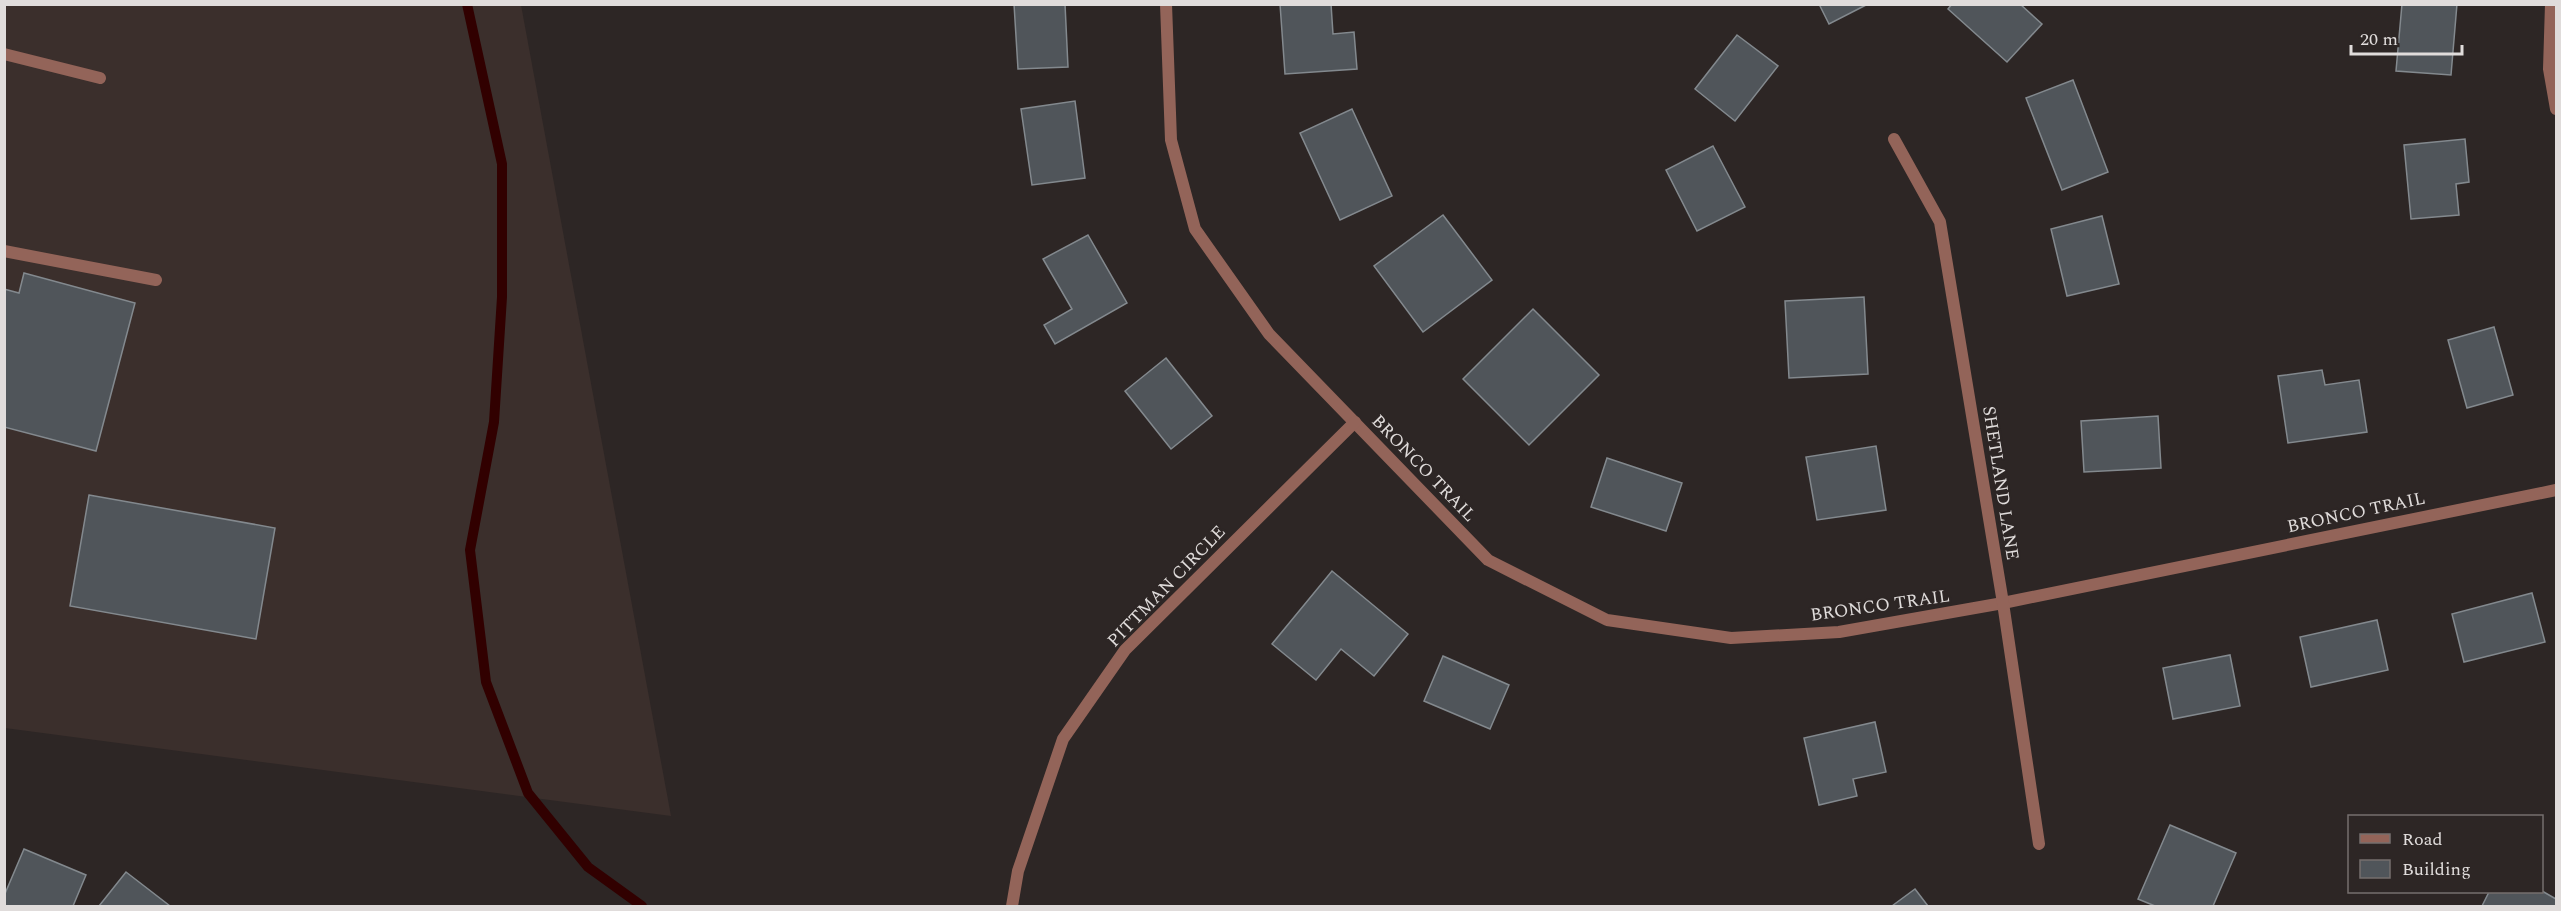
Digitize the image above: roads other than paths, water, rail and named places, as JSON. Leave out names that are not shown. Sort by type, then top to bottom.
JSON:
[{"type":"street","name":"BRONCO TRAIL","points":[[1166,4],[1171,140],[1195,229],[1269,334],[1488,560],[1607,620],[1742,637],[1839,632],[2003,603],[2556,490]]},
{"type":"street","points":[[2551,4],[2549,69],[2556,109]]},
{"type":"street","points":[[4,54],[100,78]]},
{"type":"street","name":"SHETLAND LANE","points":[[1894,139],[1940,222],[2003,603],[2039,844]]},
{"type":"street","points":[[4,251],[156,280]]},
{"type":"street","name":"PITTMAN CIRCLE","points":[[1012,906],[1018,871],[1063,739],[1125,650],[1355,422]]},
{"type":"waterway","points":[[467,4],[502,164],[502,297],[494,422],[470,550],[486,682],[528,793],[588,867],[642,906]]}]
